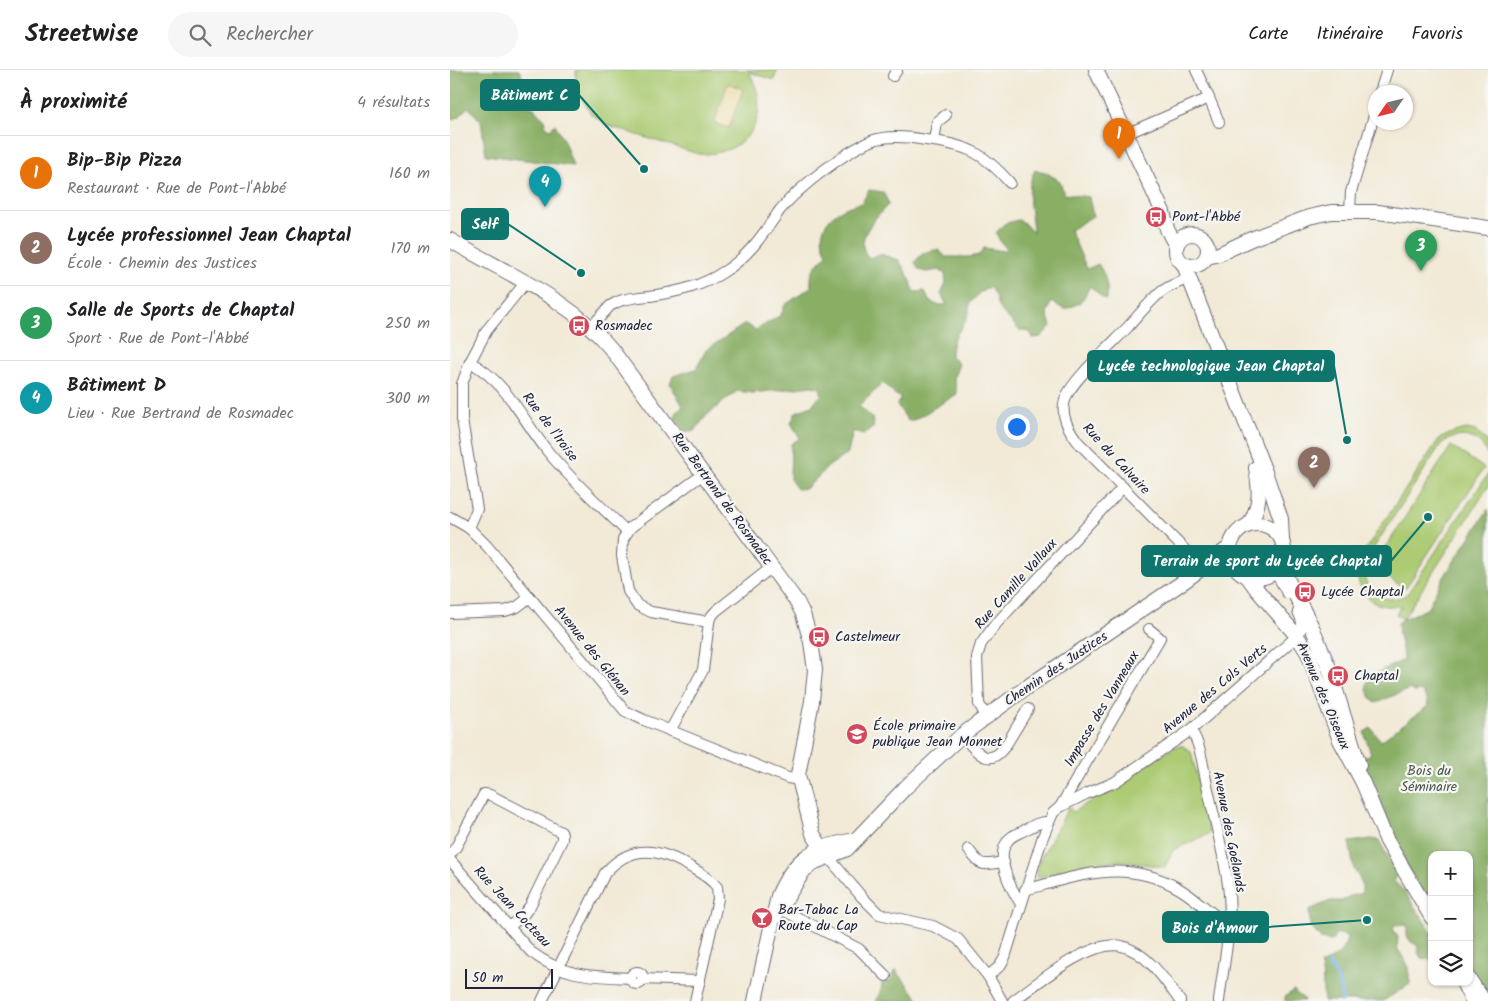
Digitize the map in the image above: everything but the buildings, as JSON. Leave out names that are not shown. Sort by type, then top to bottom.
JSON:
[{"type":"main road","points":[[1096,70],[1162,212],[1167,229],[1176,246],[1177,257],[1184,265],[1265,472],[1281,519],[1284,554],[1277,568],[1265,577],[1253,578],[1243,573],[1233,563],[1230,547],[1236,534],[1249,525],[1268,526],[1282,540]]},
{"type":"main road","points":[[1184,265],[1190,267],[1204,255],[1229,242],[1251,239],[1317,214],[1350,211],[1388,213],[1488,228]]},
{"type":"main road","points":[[1162,212],[1174,226],[1187,234],[1198,235],[1204,255],[1191,284]]},
{"type":"main road","points":[[1176,246],[1179,240],[1187,234]]},
{"type":"main road","name":"Rue Bertrand de Rosmadec","points":[[450,240],[470,253],[561,302],[591,327],[612,350],[801,609],[814,655],[815,683],[799,780],[813,834],[825,853]]},
{"type":"main road","points":[[1249,525],[1255,514],[1259,497],[1253,445]]},
{"type":"main road","name":"Chemin des Justices","points":[[778,914],[778,896],[787,888],[809,853],[825,853],[853,840],[962,734],[1201,570],[1230,547]]},
{"type":"main road","name":"Chemin des Justices","points":[[1201,570],[1224,567],[1243,573]]},
{"type":"main road","name":"Avenue des Oiseaux","points":[[1277,568],[1322,649],[1351,736],[1362,783]]},
{"type":"main road","name":"Avenue des Oiseaux","points":[[1243,573],[1297,636],[1309,656],[1340,740],[1362,783],[1387,841],[1428,911]]},
{"type":"main road","points":[[755,1001],[778,914]]},
{"type":"main road","points":[[1473,985],[1484,1001]]},
{"type":"main road","points":[[1465,986],[1472,1001]]},
{"type":"street","points":[[1196,70],[1219,122]]},
{"type":"street","points":[[1382,85],[1387,70]]},
{"type":"street","points":[[1126,134],[1209,98]]},
{"type":"street","points":[[934,141],[937,122],[946,115]]},
{"type":"street","points":[[1350,211],[1351,192],[1370,130]]},
{"type":"street","points":[[591,327],[607,309],[617,302],[688,289],[708,281],[727,270],[757,242],[791,199],[822,172],[859,147],[872,141],[906,137],[958,146],[985,157],[1010,183]]},
{"type":"street","name":"Rue du Calvaire","points":[[1191,284],[1179,282],[1159,294],[1075,383],[1065,398],[1064,419],[1072,434],[1191,556],[1201,570]]},
{"type":"street","points":[[469,528],[477,509],[462,420],[461,395],[463,378],[493,321],[525,283]]},
{"type":"street","name":"Rue de l'Iroise","points":[[470,362],[495,379],[514,402],[556,461],[627,532]]},
{"type":"street","points":[[702,475],[627,532],[622,543],[623,565],[628,591],[637,605],[651,612],[709,622]]},
{"type":"street","name":"Rue Camille Vallaux","points":[[986,716],[980,708],[978,698],[977,657],[981,644],[994,626],[1123,487]]},
{"type":"street","name":"Avenue des Glénan","points":[[450,516],[469,528],[487,546],[620,707],[636,717],[670,731],[788,778],[799,780]]},
{"type":"street","points":[[670,731],[703,670],[710,618],[716,610],[772,567]]},
{"type":"street","name":"Avenue des Oiseaux","points":[[1277,568],[1302,621],[1302,628],[1297,636],[1322,649]]},
{"type":"street","points":[[450,613],[505,611],[518,607],[530,597]]},
{"type":"street","name":"Impasse des Vanneaux","points":[[1060,807],[1160,638],[1149,629]]},
{"type":"street","name":"Avenue des Cols Verts","points":[[988,976],[1003,962],[1025,890],[1048,822],[1053,813],[1060,807],[1086,794],[1115,782],[1191,730],[1297,636]]},
{"type":"street","points":[[962,734],[980,754],[990,758],[995,757],[1002,752],[1028,709]]},
{"type":"street","name":"Avenue des Goélands","points":[[1191,730],[1199,751],[1223,856],[1229,894],[1228,924],[1219,1001]]},
{"type":"street","points":[[450,855],[484,794],[490,795],[561,832],[562,840],[530,906],[509,927]]},
{"type":"street","points":[[1021,904],[1008,881],[1004,862],[1004,847],[1009,839],[1035,825],[1048,822]]},
{"type":"street","points":[[968,849],[978,863],[1004,862]]},
{"type":"street","points":[[542,1001],[605,873],[614,863],[628,855],[653,851],[676,858],[717,887],[718,898],[695,1001]]},
{"type":"street","points":[[825,853],[876,912],[933,926],[954,936],[964,945],[988,976],[1002,1001]]},
{"type":"street","name":"Rue Jean Cocteau","points":[[450,860],[531,952],[558,967],[582,976],[631,978],[633,973],[636,972],[640,973],[642,978],[700,981]]},
{"type":"street","points":[[1025,890],[1086,874],[1112,870],[1135,872],[1164,880],[1177,887],[1228,924]]},
{"type":"street","points":[[778,914],[859,948],[886,976]]},
{"type":"street","points":[[1013,1001],[1079,956],[1096,948],[1113,945],[1129,949],[1142,957],[1164,978],[1180,1001]]},
{"type":"green space","points":[[450,70],[519,70],[525,83],[517,91],[519,104],[534,108],[546,121],[545,125],[550,129],[555,124],[564,141],[573,166],[486,155],[481,121],[468,107],[459,117],[450,120]]},
{"type":"green space","points":[[576,70],[777,70],[774,80],[749,72],[756,89],[759,104],[757,118],[752,131],[743,141],[731,148],[716,153],[698,154],[606,125],[591,114],[580,96],[576,84]]},
{"type":"green space","points":[[1035,170],[1045,172],[1060,181],[1064,194],[1089,197],[1093,216],[1070,230],[1087,269],[1098,264],[1101,268],[1106,281],[1107,299],[1105,300],[1090,286],[1083,299],[1074,306],[1064,309],[1051,302],[1047,313],[1051,326],[1041,337],[1033,338],[1031,333],[1019,330],[998,307],[990,287],[979,293],[970,303],[969,314],[951,349],[951,356],[959,364],[954,377],[957,394],[916,419],[908,421],[897,405],[901,398],[883,383],[859,406],[872,418],[874,427],[863,435],[853,431],[848,453],[829,466],[807,488],[797,489],[790,479],[791,444],[800,438],[791,423],[796,412],[812,406],[822,395],[820,388],[812,386],[753,393],[737,391],[707,415],[694,431],[682,431],[675,417],[683,406],[670,384],[673,376],[696,369],[706,350],[745,324],[756,330],[781,315],[785,305],[811,287],[811,276],[814,269],[827,255],[822,238],[824,229],[836,213],[842,209],[862,203],[869,190],[883,192],[889,204],[873,222],[864,237],[865,252],[870,258],[880,254],[899,260],[910,279],[914,292],[925,291],[929,301],[937,305],[947,305],[941,294],[946,284],[945,274],[939,270],[926,272],[919,270],[915,262],[920,256],[934,250],[938,250],[946,257],[979,255],[984,248],[1004,251],[1006,248],[996,233],[1004,224],[1018,220],[1023,222],[1033,233],[1029,193]]},
{"type":"green space","points":[[1467,429],[1475,431],[1488,442],[1488,456],[1480,443],[1468,437],[1454,437],[1441,444],[1365,561],[1365,579],[1374,593],[1389,599],[1407,594],[1488,474],[1488,487],[1403,619],[1396,614],[1402,606],[1381,605],[1365,594],[1357,575],[1357,562],[1439,439],[1454,432]]},
{"type":"green space","points":[[1451,446],[1484,468],[1405,589],[1373,567]]},
{"type":"green space","name":"Bois du Séminaire","points":[[1488,509],[1488,997],[1473,974],[1473,851],[1428,851],[1428,900],[1400,854],[1379,814],[1366,775],[1364,757],[1371,754],[1364,732],[1371,728],[1381,741],[1428,706],[1427,699],[1421,691],[1415,692],[1410,689],[1375,703],[1369,694],[1368,680],[1379,671],[1403,660],[1398,623],[1427,609],[1448,571]]},
{"type":"green space","points":[[1177,746],[1183,746],[1191,752],[1210,833],[1173,850],[1165,867],[1120,861],[1085,864],[1037,878],[1038,863],[1069,807],[1073,812]]},
{"type":"green space","points":[[1371,839],[1379,840],[1396,873],[1394,881],[1404,891],[1428,927],[1428,959],[1421,958],[1417,950],[1418,947],[1407,936],[1407,925],[1394,926],[1393,930],[1398,937],[1397,948],[1408,965],[1410,984],[1383,1001],[1324,1001],[1320,965],[1337,955],[1348,937],[1337,933],[1332,941],[1321,939],[1310,926],[1309,910],[1330,901],[1342,901],[1350,896],[1362,893],[1362,883],[1354,869],[1349,842]]},
{"type":"green space","points":[[896,970],[920,1001],[875,1001],[881,991],[882,983],[890,981]]},
{"type":"green space","points":[[1294,990],[1304,1001],[1285,1001],[1285,997]]},
{"type":"sand","points":[[728,83],[743,89],[729,128],[714,123]]},
{"type":"waterway","points":[[1328,963],[1338,981],[1342,1001]]},
{"type":"place","name":"Bip-Bip Pizza","points":[[1119,159]]},
{"type":"place","name":"Bâtiment C","points":[[644,169]]},
{"type":"place","name":"Bâtiment D","points":[[545,207]]},
{"type":"place","name":"Pont-l'Abbé","points":[[1156,217]]},
{"type":"place","name":"Salle de Sports de Chaptal","points":[[1421,271]]},
{"type":"place","name":"Self","points":[[581,273]]},
{"type":"place","name":"Rosmadec","points":[[579,326]]},
{"type":"place","name":"Lycée technologique Jean Chaptal","points":[[1347,440]]},
{"type":"place","name":"Lycée professionnel Jean Chaptal","points":[[1314,488]]},
{"type":"place","name":"Terrain de sport du Lycée Chaptal","points":[[1428,517]]},
{"type":"place","name":"Lycée Chaptal","points":[[1305,592]]},
{"type":"place","name":"Castelmeur","points":[[819,637]]},
{"type":"place","name":"Chaptal","points":[[1338,676]]},
{"type":"place","name":"École primaire publique Jean Monnet","points":[[857,734]]},
{"type":"place","name":"Bar-Tabac La Route du Cap","points":[[762,918]]},
{"type":"place","name":"Bois d'Amour","points":[[1367,920]]}]
